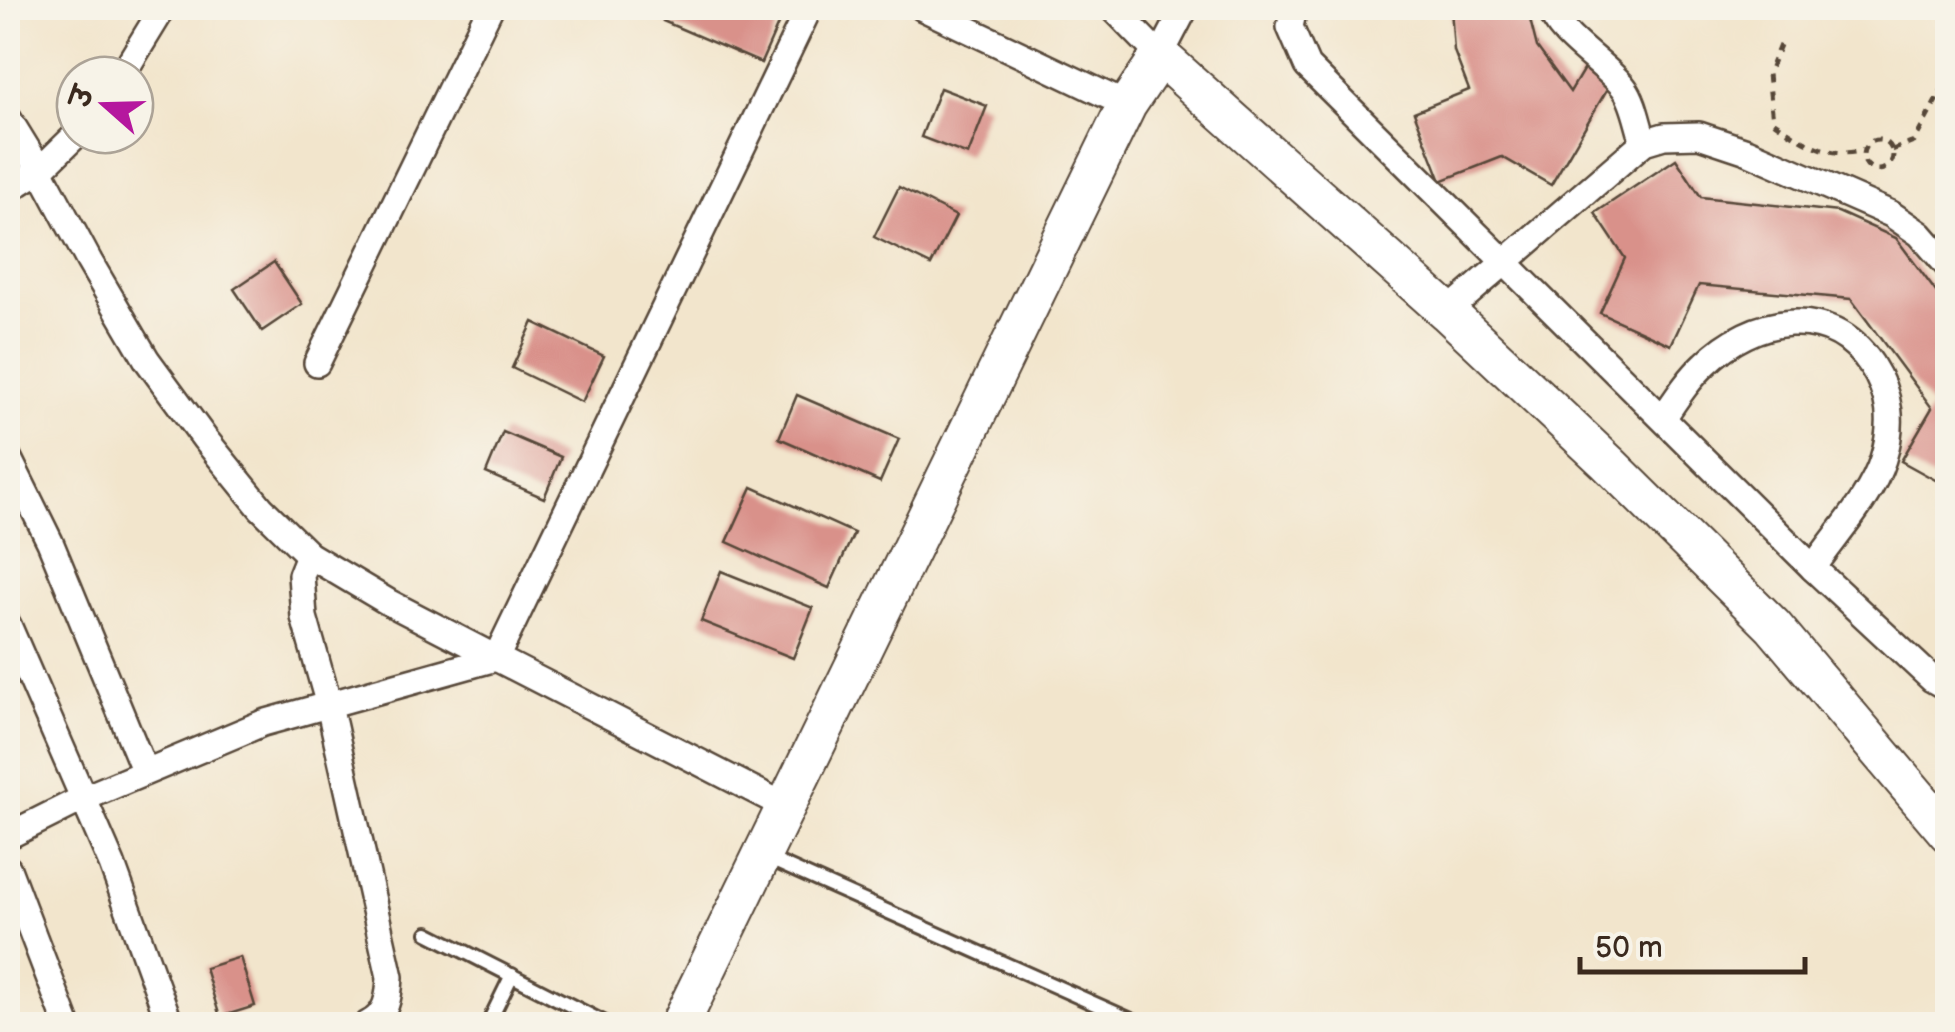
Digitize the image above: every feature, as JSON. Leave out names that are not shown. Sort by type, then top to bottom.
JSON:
[{"type":"street","points":[[134,55],[163,8]]},
{"type":"street","points":[[317,363],[490,8]]},
{"type":"street","points":[[8,836],[82,799],[264,723],[496,658],[809,8]]},
{"type":"street","points":[[923,8],[1126,105]]},
{"type":"street","points":[[1113,8],[1160,56],[1608,463],[1773,626],[1948,832]]},
{"type":"street","points":[[680,1024],[1126,105],[1160,56],[1185,8]]},
{"type":"street","points":[[1294,8],[1290,27],[1307,66],[1812,568],[1932,678],[1948,688]]},
{"type":"street","points":[[1551,8],[1552,16],[1564,30],[1626,91],[1644,142]]},
{"type":"street","points":[[8,118],[147,360],[260,508],[309,555],[388,602],[785,806]]},
{"type":"street","points":[[1446,312],[1644,142],[1664,136],[1699,135],[1747,151],[1891,214],[1920,234],[1948,266]]},
{"type":"street","points":[[8,190],[55,155]]},
{"type":"street","points":[[1663,418],[1707,362],[1753,333],[1788,322],[1810,322],[1838,331],[1866,356],[1881,379],[1892,415],[1884,456],[1876,479],[1812,568]]},
{"type":"street","points":[[8,457],[50,542],[145,772]]},
{"type":"street","points":[[309,555],[300,594],[390,978],[388,1001],[376,1020],[368,1024]]},
{"type":"street","points":[[8,625],[139,933],[170,1024]]},
{"type":"street","points":[[8,869],[67,1024]]},
{"type":"lane","points":[[762,855],[1140,1024]]},
{"type":"lane","points":[[428,933],[607,1024]]},
{"type":"lane","points":[[488,1024],[512,975]]},
{"type":"path","points":[[1780,46],[1768,74],[1773,121],[1805,142],[1838,153],[1865,149],[1876,140],[1886,142],[1892,150],[1890,164],[1878,170],[1866,164],[1865,149]]},
{"type":"path","points":[[1892,150],[1914,142],[1948,78]]},
{"type":"building","points":[[669,8],[771,8],[783,13],[761,63],[663,21]]},
{"type":"building","points":[[1451,8],[1527,8],[1537,47],[1570,92],[1586,65],[1612,81],[1551,185],[1502,157],[1441,181],[1414,112],[1469,90],[1454,51]]},
{"type":"building","points":[[940,88],[987,106],[968,155],[921,137]]},
{"type":"building","points":[[1676,159],[1701,197],[1838,212],[1896,238],[1948,308],[1948,487],[1901,461],[1932,408],[1851,299],[1699,285],[1671,345],[1600,313],[1625,258],[1595,213]]},
{"type":"building","points":[[899,187],[956,216],[931,265],[874,237]]},
{"type":"building","points":[[274,262],[302,304],[262,331],[234,289]]},
{"type":"building","points":[[533,322],[604,356],[582,402],[512,368]]},
{"type":"building","points":[[797,395],[899,439],[880,482],[779,438]]},
{"type":"building","points":[[503,432],[561,457],[544,498],[486,473]]},
{"type":"building","points":[[752,487],[854,533],[829,588],[727,542]]},
{"type":"building","points":[[721,571],[813,608],[793,658],[701,621]]},
{"type":"building","points":[[240,957],[255,1006],[220,1017],[205,968]]}]
